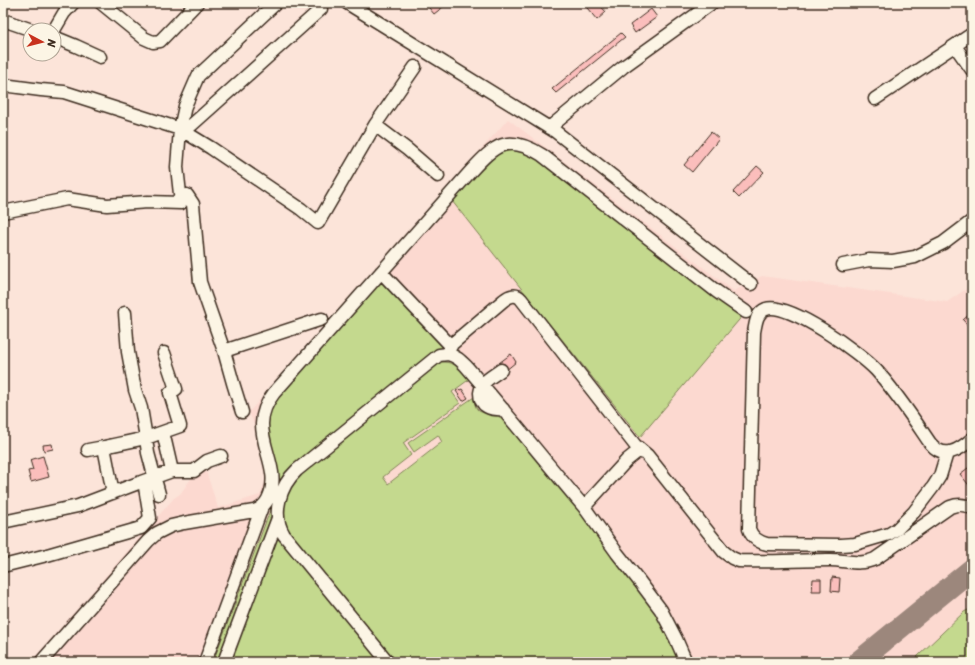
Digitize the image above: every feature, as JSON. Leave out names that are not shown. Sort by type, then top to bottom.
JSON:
[{"type":"street","points":[[59,22],[73,3]]},
{"type":"street","points":[[101,3],[144,38],[153,42],[160,41],[198,3]]},
{"type":"street","points":[[181,203],[177,167],[185,106],[198,76],[276,3]]},
{"type":"street","points":[[347,3],[556,132],[751,284]]},
{"type":"street","points":[[549,128],[623,67],[712,3]]},
{"type":"street","points":[[182,130],[321,8]]},
{"type":"street","points":[[3,20],[22,27]]},
{"type":"street","points":[[875,99],[972,34]]},
{"type":"street","points":[[62,41],[100,57]]},
{"type":"street","points":[[954,46],[972,70]]},
{"type":"street","points":[[3,85],[64,92],[182,130],[288,200],[318,223],[376,125],[415,67]]},
{"type":"street","points":[[376,125],[438,176]]},
{"type":"street","points":[[41,662],[148,541],[157,533],[171,526],[184,523],[257,510],[266,503],[273,481],[271,465],[262,429],[262,417],[267,403],[274,393],[488,153],[502,145],[511,143],[519,144],[542,155],[716,291],[746,312]]},
{"type":"street","points":[[181,203],[187,194],[193,204],[200,282],[224,351],[242,412]]},
{"type":"street","points":[[3,212],[67,199],[107,205],[148,202],[181,203]]},
{"type":"street","points":[[844,265],[869,260],[893,261],[915,257],[943,243],[972,221]]},
{"type":"street","points":[[381,272],[454,356],[458,358],[503,409],[584,507],[661,610],[686,662]]},
{"type":"street","points":[[388,662],[280,530],[278,506],[283,491],[288,481],[297,470],[439,355],[449,350],[506,298],[512,296],[519,297],[635,445],[652,462],[724,552],[732,558],[739,561],[831,560],[866,563],[876,559],[950,507],[961,505],[972,508]]},
{"type":"street","points":[[947,453],[940,476],[933,488],[914,512],[897,529],[889,534],[855,544],[841,545],[764,544],[757,541],[749,529],[754,332],[758,315],[769,308],[775,308],[790,313],[813,324],[866,360],[878,372],[932,446],[938,451],[947,453],[955,451],[972,439]]},
{"type":"street","points":[[3,566],[141,528],[150,518],[148,453],[141,408],[135,390],[128,352],[125,313]]},
{"type":"street","points":[[224,351],[322,319]]},
{"type":"street","points":[[88,450],[146,438],[180,426],[170,393],[176,389],[164,353]]},
{"type":"street","points":[[482,385],[502,370]]},
{"type":"street","points":[[163,432],[172,471]]},
{"type":"street","points":[[104,447],[113,493]]},
{"type":"street","points":[[584,507],[626,460],[637,452],[644,453]]},
{"type":"street","points":[[3,522],[78,506],[172,471],[194,470],[207,461],[221,456]]},
{"type":"street","points":[[149,479],[158,494]]},
{"type":"street","points":[[205,662],[262,507]]},
{"type":"street","points":[[224,662],[278,518]]},
{"type":"shaded area","points":[[508,119],[734,291],[762,276],[947,302],[972,285],[972,662],[31,662],[174,498],[180,494],[198,469],[205,468],[218,508],[260,495],[266,480],[258,435],[249,412]]},
{"type":"green space","points":[[514,148],[534,155],[744,314],[640,437],[452,201],[489,160],[506,149]]},
{"type":"green space","points":[[382,278],[444,347],[292,470],[278,494],[271,516],[272,525],[221,662],[213,662],[276,495],[266,426],[270,404]]},
{"type":"green space","points":[[437,362],[452,364],[471,378],[452,392],[460,403],[403,443],[411,455],[383,477],[388,484],[442,442],[438,435],[414,452],[408,443],[474,397],[477,409],[502,416],[640,585],[650,599],[683,662],[392,662],[289,539],[281,515],[289,482]]},
{"type":"green space","points":[[275,533],[386,662],[227,662]]},
{"type":"green space","points":[[972,608],[972,662],[915,662],[917,657],[964,612]]},
{"type":"building","points":[[425,3],[448,3],[434,14]]},
{"type":"building","points":[[583,3],[598,3],[606,12],[597,20]]},
{"type":"building","points":[[651,9],[657,17],[635,33],[630,25]]},
{"type":"building","points":[[621,33],[625,37],[556,93],[552,89]]},
{"type":"building","points":[[711,132],[719,139],[692,172],[684,165]]},
{"type":"building","points":[[757,166],[764,172],[739,198],[733,192]]},
{"type":"building","points":[[972,312],[972,330],[963,320]]},
{"type":"building","points":[[511,354],[516,362],[505,371],[499,363]]},
{"type":"building","points":[[462,389],[468,398],[463,401],[456,391]]},
{"type":"building","points":[[52,444],[53,449],[44,451],[43,445]]},
{"type":"building","points":[[43,456],[49,477],[31,482],[28,471],[33,470],[30,460]]},
{"type":"building","points":[[972,465],[972,489],[960,474]]},
{"type":"building","points":[[832,577],[840,578],[839,592],[831,591]]},
{"type":"building","points":[[813,579],[821,579],[821,591],[812,591]]},
{"type":"taxiway","points":[[858,662],[972,569]]}]
